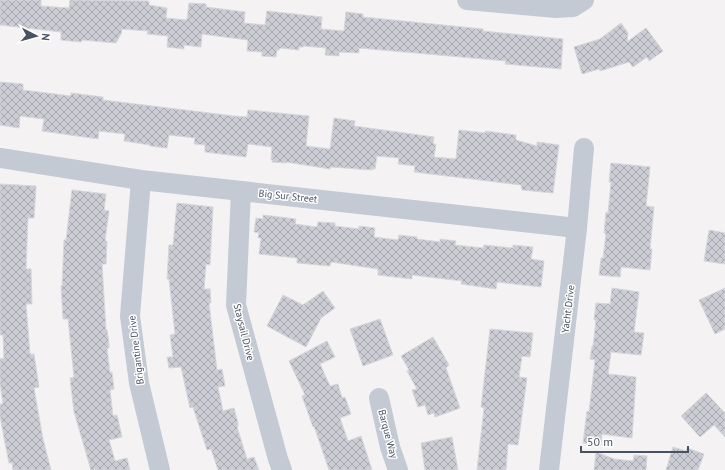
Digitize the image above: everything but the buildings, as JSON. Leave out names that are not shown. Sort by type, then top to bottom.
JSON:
[{"type":"street","points":[[467,0],[556,8],[573,7],[584,0]]},
{"type":"street","name":"Yacht Drive","points":[[549,470],[577,228],[584,148]]},
{"type":"street","name":"Big Sur Street","points":[[0,158],[141,180],[577,228]]},
{"type":"street","name":"Brigantine Drive","points":[[141,180],[130,316],[139,382],[160,470]]},
{"type":"street","name":"Staysail Drive","points":[[241,191],[236,305],[282,470]]},
{"type":"street","name":"Barque Way","points":[[379,398],[390,446],[398,470]]}]
